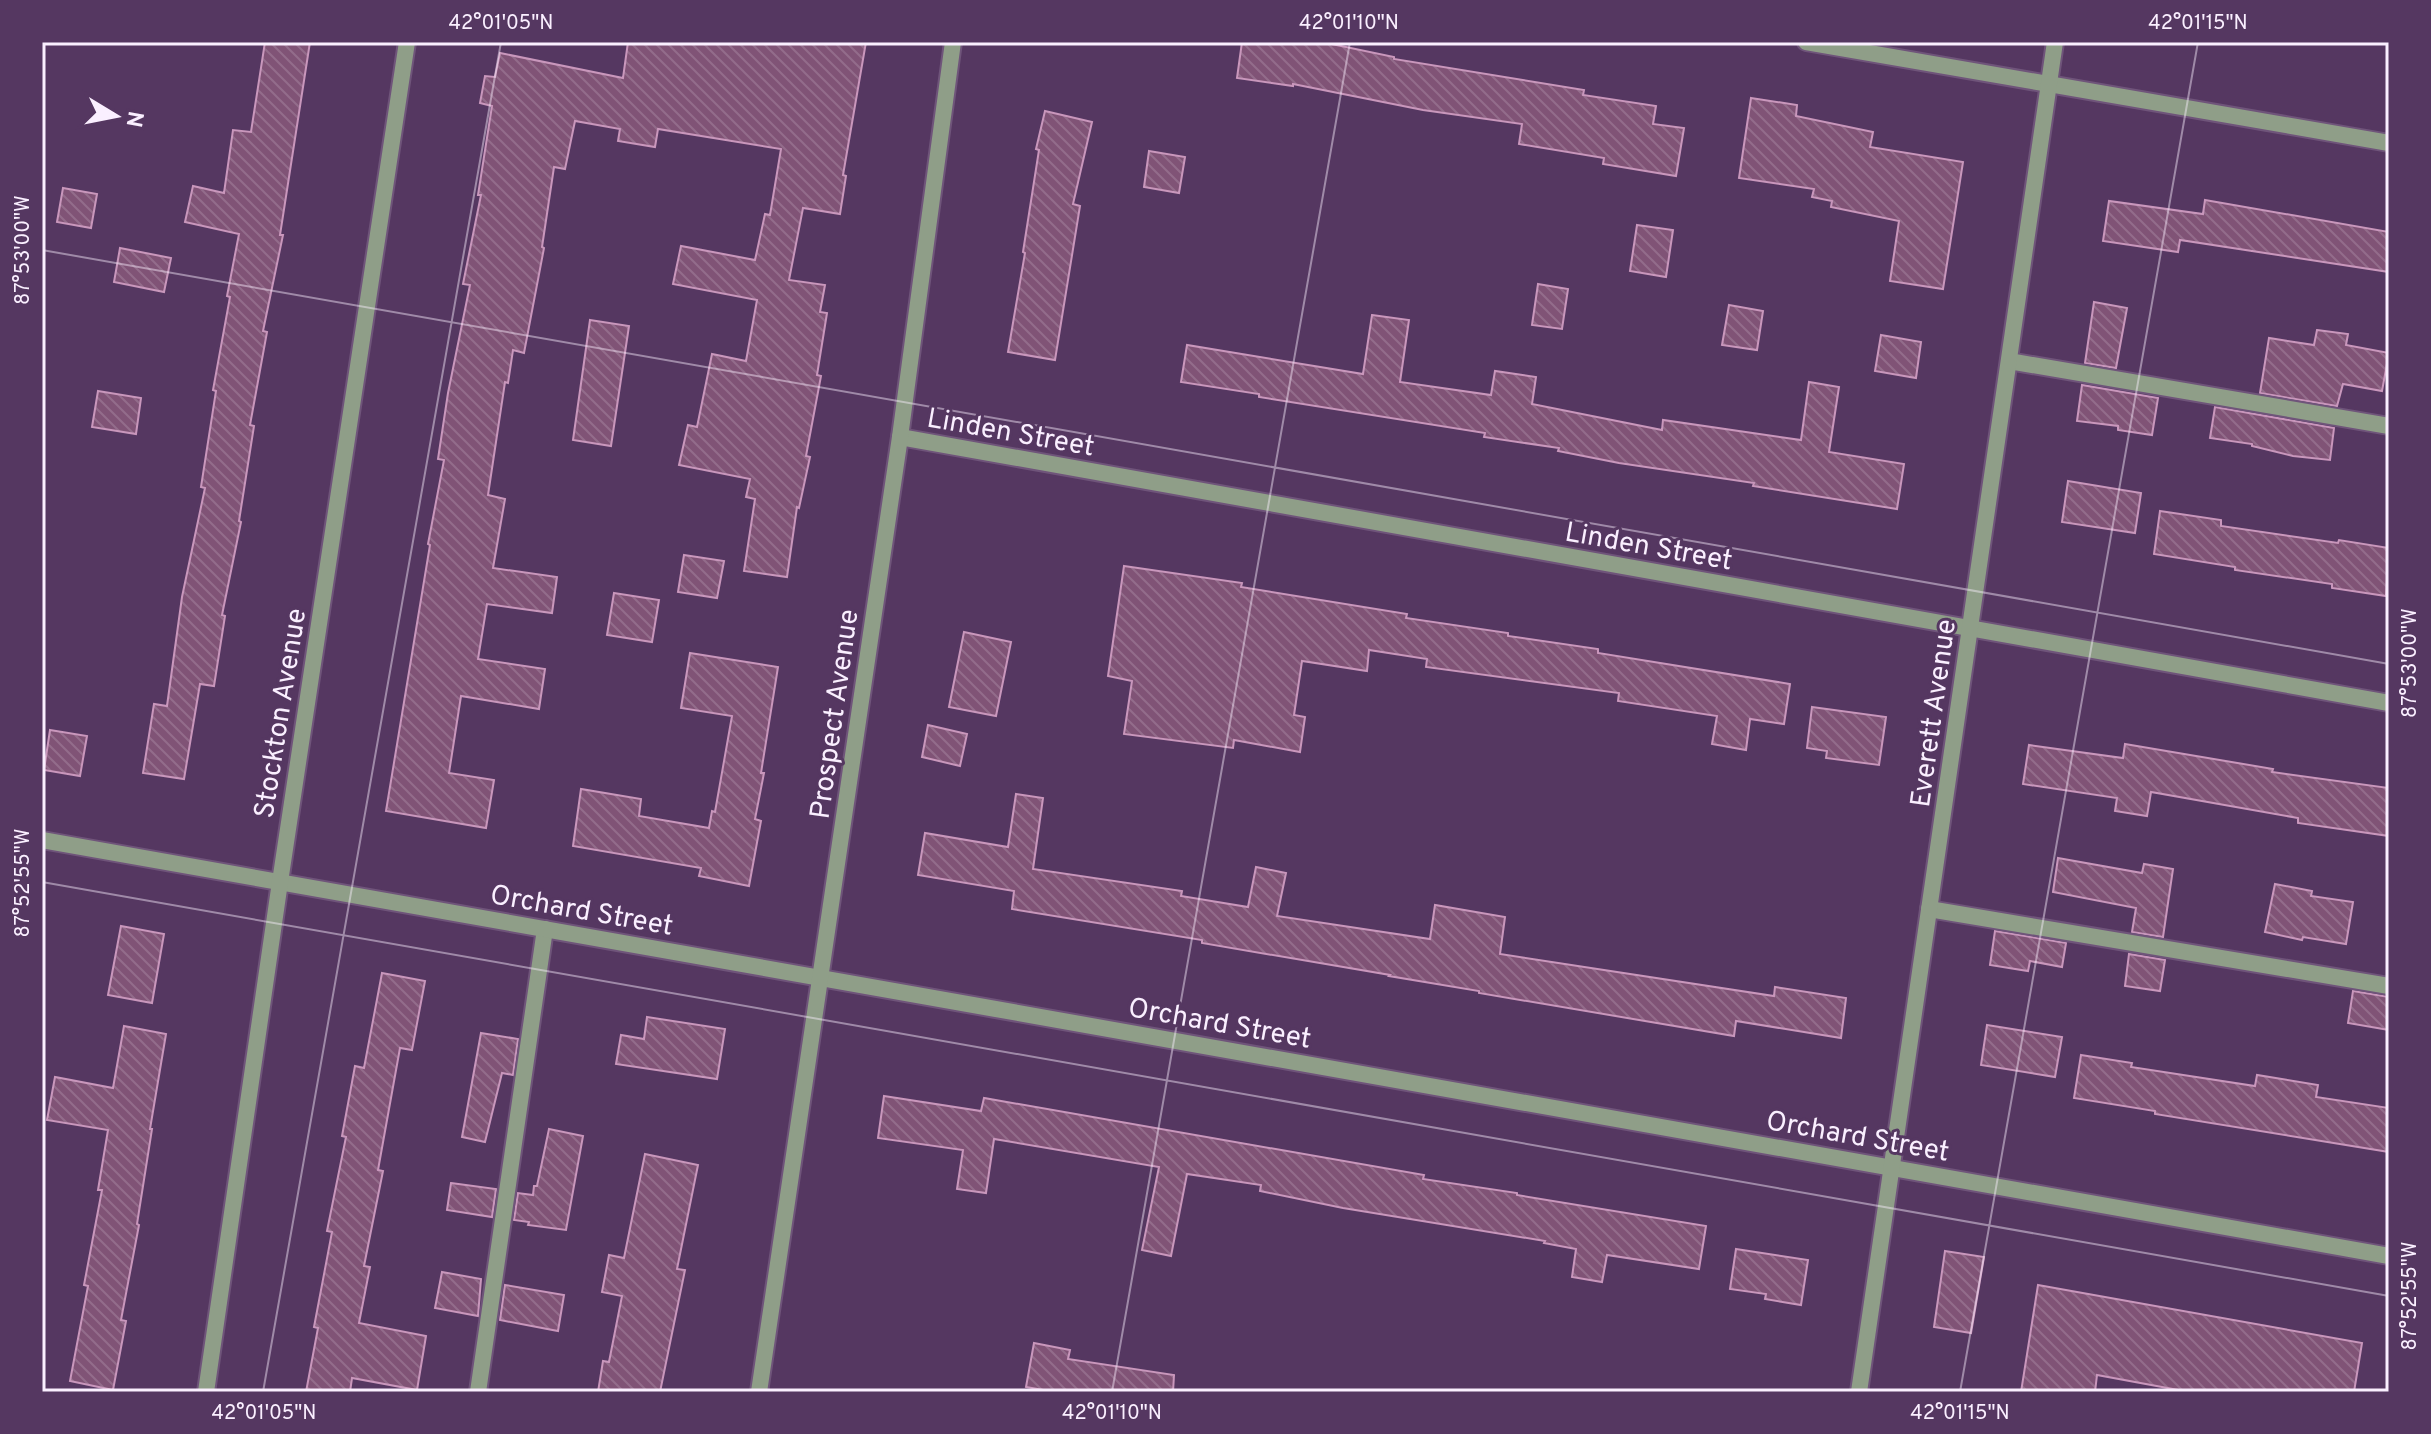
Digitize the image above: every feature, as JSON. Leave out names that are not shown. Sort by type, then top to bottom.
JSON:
[{"type":"street","name":"Stockton Avenue","points":[[206,1392],[407,42]]},
{"type":"street","name":"Prospect Avenue","points":[[759,1392],[900,437],[953,42]]},
{"type":"street","points":[[1806,42],[2389,143]]},
{"type":"street","name":"Everett Avenue","points":[[1859,1392],[2055,42]]},
{"type":"street","points":[[2009,361],[2389,426]]},
{"type":"street","name":"Linden Street","points":[[900,437],[2389,703]]},
{"type":"street","name":"Orchard Street","points":[[42,840],[2389,1256]]},
{"type":"street","points":[[1929,909],[2389,986]]},
{"type":"street","points":[[478,1392],[545,929]]},
{"type":"building","points":[[265,42],[310,42],[280,235],[283,235],[263,331],[267,332],[250,425],[254,426],[241,522],[222,615],[225,616],[214,686],[200,684],[184,779],[143,773],[154,704],[167,706],[182,597],[205,488],[201,487],[216,391],[213,390],[239,234],[185,222],[193,186],[224,193],[233,130],[251,132]]},
{"type":"building","points":[[628,42],[866,42],[843,175],[846,176],[840,214],[803,208],[789,280],[825,285],[820,312],[827,313],[817,375],[821,376],[806,456],[810,457],[797,507],[787,577],[744,571],[755,499],[746,497],[750,479],[679,465],[688,425],[697,427],[712,354],[746,361],[757,300],[673,284],[681,246],[755,260],[765,214],[770,215],[781,149],[658,129],[655,147],[618,141],[620,129],[575,121],[565,169],[554,167],[544,248],[524,353],[513,350],[508,383],[505,382],[488,495],[505,499],[493,568],[557,577],[552,613],[487,604],[478,659],[545,669],[539,709],[461,696],[449,773],[494,780],[486,828],[386,811],[444,460],[438,459],[448,393],[470,285],[463,284],[481,195],[478,195],[492,106],[480,103],[485,76],[495,77],[500,53],[623,78]]},
{"type":"building","points":[[1242,42],[1322,42],[1394,59],[1584,90],[1583,95],[1656,106],[1653,124],[1684,128],[1676,176],[1603,164],[1604,158],[1519,144],[1522,124],[1423,110],[1293,84],[1237,78]]},
{"type":"building","points":[[1751,98],[1797,105],[1796,116],[1873,132],[1870,147],[1963,162],[1943,289],[1890,281],[1899,221],[1831,207],[1832,201],[1812,197],[1814,189],[1739,178]]},
{"type":"building","points":[[1045,111],[1092,122],[1073,204],[1080,206],[1055,360],[1008,352],[1025,253],[1039,150],[1036,149]]},
{"type":"building","points":[[1149,151],[1185,157],[1179,193],[1144,187]]},
{"type":"building","points":[[63,188],[97,194],[91,228],[57,222]]},
{"type":"building","points":[[2205,200],[2389,232],[2389,272],[2180,240],[2178,252],[2103,241],[2109,201],[2203,214]]},
{"type":"building","points":[[1637,225],[1673,230],[1666,277],[1630,271]]},
{"type":"building","points":[[120,248],[171,258],[164,292],[114,282]]},
{"type":"building","points":[[1538,284],[1568,289],[1562,329],[1532,325]]},
{"type":"building","points":[[2094,302],[2127,308],[2116,368],[2085,363]]},
{"type":"building","points":[[1729,305],[1763,311],[1757,350],[1722,345]]},
{"type":"building","points":[[1372,315],[1409,320],[1400,382],[1491,395],[1495,371],[1536,377],[1532,404],[1662,430],[1663,420],[1801,440],[1809,382],[1839,387],[1829,452],[1904,464],[1897,509],[1619,463],[1558,451],[1559,448],[1484,437],[1485,433],[1181,382],[1187,345],[1363,374]]},
{"type":"building","points":[[590,320],[629,326],[611,446],[573,440]]},
{"type":"building","points":[[2317,330],[2348,334],[2346,345],[2389,353],[2382,391],[2343,384],[2337,406],[2260,393],[2269,338],[2314,345]]},
{"type":"building","points":[[1881,335],[1921,342],[1916,378],[1875,371]]},
{"type":"building","points":[[2082,385],[2158,398],[2152,435],[2118,430],[2118,426],[2077,421]]},
{"type":"building","points":[[98,391],[141,398],[136,434],[92,427]]},
{"type":"building","points":[[2215,407],[2334,428],[2330,460],[2293,456],[2252,444],[2210,438]]},
{"type":"building","points":[[2068,481],[2141,493],[2135,533],[2062,522]]},
{"type":"building","points":[[2160,511],[2221,520],[2221,526],[2389,548],[2386,596],[2154,554]]},
{"type":"building","points":[[684,555],[724,561],[717,598],[678,592]]},
{"type":"building","points":[[1124,566],[1242,583],[1241,587],[1407,614],[1406,618],[1508,633],[1508,636],[1598,649],[1598,653],[1790,684],[1784,724],[1750,719],[1746,750],[1712,744],[1717,716],[1618,701],[1619,693],[1426,667],[1427,659],[1369,650],[1367,671],[1302,661],[1294,715],[1305,717],[1300,752],[1234,740],[1233,748],[1124,734],[1132,681],[1108,676]]},
{"type":"building","points":[[614,593],[659,600],[652,642],[607,635]]},
{"type":"building","points":[[964,632],[1011,642],[996,716],[949,707]]},
{"type":"building","points":[[690,653],[778,667],[755,819],[761,821],[749,886],[699,876],[701,868],[573,846],[581,789],[641,799],[639,816],[709,828],[712,811],[715,812],[732,716],[681,708]]},
{"type":"building","points":[[1812,707],[1886,717],[1879,765],[1826,758],[1827,751],[1807,748]]},
{"type":"building","points":[[928,725],[967,734],[960,766],[922,757]]},
{"type":"building","points":[[50,730],[87,736],[80,776],[44,770]]},
{"type":"building","points":[[2125,744],[2273,769],[2272,772],[2389,788],[2389,836],[2298,823],[2298,818],[2151,792],[2147,816],[2115,811],[2117,798],[2023,784],[2029,745],[2123,758]]},
{"type":"building","points":[[1016,794],[1043,798],[1033,869],[1182,891],[1181,896],[1248,907],[1256,867],[1286,873],[1277,916],[1430,939],[1435,905],[1505,917],[1500,954],[1774,996],[1775,987],[1846,998],[1841,1038],[1736,1021],[1734,1036],[1479,993],[1202,943],[1202,940],[1012,909],[1014,891],[918,875],[925,833],[1008,847]]},
{"type":"building","points":[[2058,858],[2142,873],[2144,864],[2173,869],[2163,937],[2132,932],[2136,908],[2053,892]]},
{"type":"building","points":[[2275,884],[2312,891],[2311,896],[2353,902],[2346,944],[2303,937],[2302,940],[2265,932]]},
{"type":"building","points":[[121,926],[164,934],[152,1003],[108,995]]},
{"type":"building","points":[[1995,931],[2066,943],[2062,967],[2030,961],[2028,971],[1990,965]]},
{"type":"building","points":[[2129,954],[2165,960],[2160,991],[2125,986]]},
{"type":"building","points":[[382,973],[425,981],[412,1050],[400,1048],[378,1170],[383,1171],[364,1266],[370,1267],[359,1323],[426,1336],[417,1390],[352,1378],[350,1392],[306,1392],[318,1328],[314,1327],[332,1232],[327,1231],[346,1137],[342,1136],[355,1066],[364,1068]]},
{"type":"building","points":[[2353,991],[2389,997],[2389,1030],[2348,1023]]},
{"type":"building","points":[[647,1017],[725,1029],[717,1079],[616,1064],[621,1035],[644,1039]]},
{"type":"building","points":[[1987,1025],[2062,1037],[2055,1077],[1981,1065]]},
{"type":"building","points":[[124,1026],[166,1034],[150,1129],[139,1225],[121,1320],[126,1321],[113,1390],[70,1381],[88,1286],[84,1285],[102,1190],[98,1190],[108,1130],[47,1120],[55,1077],[113,1088]]},
{"type":"building","points":[[481,1033],[518,1039],[513,1075],[502,1073],[485,1142],[462,1137]]},
{"type":"building","points":[[2081,1055],[2132,1063],[2131,1067],[2255,1086],[2257,1075],[2318,1085],[2316,1097],[2389,1108],[2389,1152],[2074,1098]]},
{"type":"building","points":[[884,1096],[981,1111],[984,1098],[1424,1175],[1423,1179],[1706,1226],[1699,1269],[1607,1255],[1602,1282],[1572,1277],[1576,1249],[1545,1241],[1343,1208],[1260,1191],[1261,1185],[1187,1174],[1171,1256],[1142,1250],[1159,1167],[994,1139],[986,1193],[957,1189],[963,1150],[878,1138]]},
{"type":"building","points":[[549,1129],[583,1136],[566,1230],[514,1220],[518,1193],[533,1195],[534,1186],[537,1186]]},
{"type":"building","points":[[645,1154],[698,1165],[677,1269],[685,1270],[660,1392],[598,1392],[603,1361],[609,1362],[622,1296],[602,1292],[609,1255],[624,1258]]},
{"type":"building","points":[[451,1183],[496,1189],[492,1217],[447,1210]]},
{"type":"building","points":[[1736,1249],[1808,1260],[1801,1305],[1765,1299],[1766,1294],[1730,1289]]},
{"type":"building","points":[[1945,1251],[1984,1257],[1971,1333],[1934,1327]]},
{"type":"building","points":[[442,1272],[481,1279],[478,1316],[435,1308]]},
{"type":"building","points":[[505,1285],[564,1295],[558,1331],[500,1320]]},
{"type":"building","points":[[2038,1285],[2362,1343],[2354,1392],[2189,1392],[2097,1375],[2095,1392],[2021,1392]]},
{"type":"building","points":[[1034,1343],[1070,1350],[1068,1359],[1174,1375],[1173,1392],[1055,1392],[1026,1387]]}]
